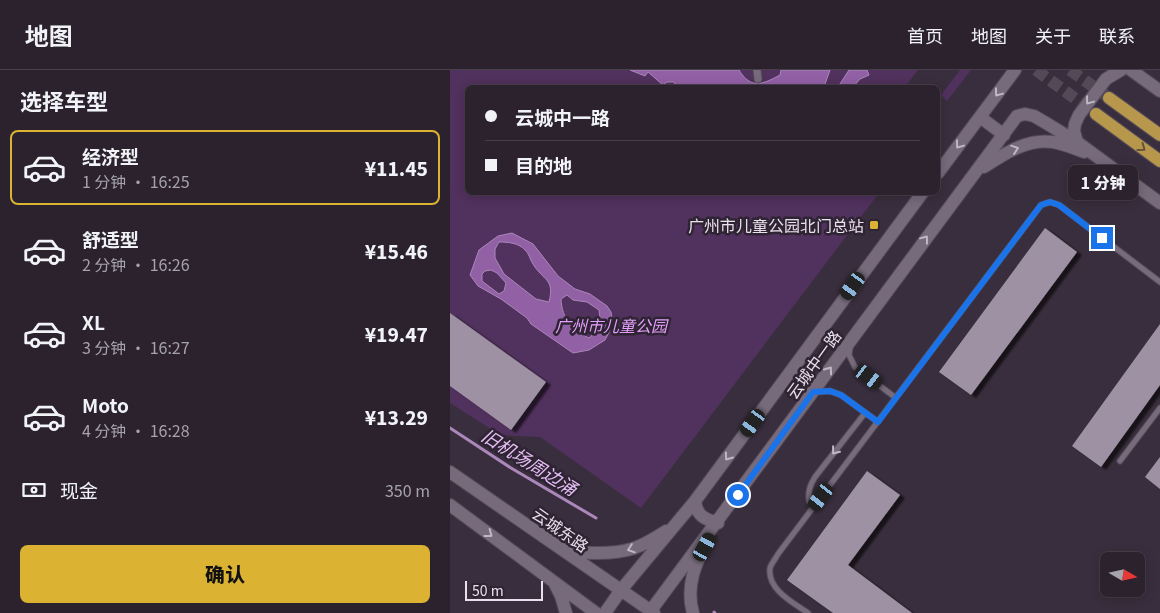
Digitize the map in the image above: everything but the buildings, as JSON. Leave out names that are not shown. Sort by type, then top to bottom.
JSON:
[{"type":"main road","points":[[940,170],[1015,70]]},
{"type":"main road","points":[[1077,142],[1074,131],[1080,114],[1106,79],[1122,70]]},
{"type":"main road","points":[[1131,70],[1160,91]]},
{"type":"main road","points":[[1109,98],[1160,135]]},
{"type":"main road","name":"云城中一路","points":[[651,612],[1017,116],[1025,114],[1034,116],[1077,142],[1160,203]]},
{"type":"main road","points":[[1096,114],[1160,161]]},
{"type":"main road","points":[[980,117],[1004,136]]},
{"type":"main road","points":[[973,174],[1006,152],[1036,143],[1054,142],[1096,155]]},
{"type":"main road","name":"云城中一路","points":[[605,613],[621,590],[695,501],[921,195]]},
{"type":"main road","name":"云城东路","points":[[450,472],[651,612]]},
{"type":"main road","points":[[693,613],[690,602],[690,588],[693,572],[718,523],[702,517],[696,508],[695,501]]},
{"type":"main road","points":[[450,505],[596,613]]},
{"type":"main road","points":[[555,545],[572,552],[626,552],[645,544],[674,526]]},
{"type":"main road","points":[[555,584],[566,613]]},
{"type":"street","points":[[757,70],[758,79]]},
{"type":"lane","points":[[808,613],[778,590],[772,581],[770,568],[778,554],[1041,205],[1050,202],[1059,205],[1160,282]]},
{"type":"lane","points":[[852,338],[849,355],[855,367],[896,398]]},
{"type":"lane","points":[[813,392],[830,391],[841,395],[878,422]]},
{"type":"lane","points":[[1120,461],[1160,408]]},
{"type":"lane","points":[[809,501],[810,485],[865,413]]},
{"type":"green space","name":"广州市儿童公园","points":[[450,70],[918,70],[906,85],[465,85],[465,195],[877,195],[641,508],[540,437],[500,435],[450,403]]},
{"type":"green space","points":[[960,70],[971,70],[947,101],[941,95]]},
{"type":"shaded area","points":[[630,70],[739,70],[753,83],[763,83],[780,75],[781,70],[830,70],[825,85],[676,85],[674,82],[667,82],[663,85],[648,72],[645,76]]},
{"type":"shaded area","points":[[849,70],[867,70],[869,75],[860,79],[855,85],[839,85]]},
{"type":"shaded area","points":[[512,233],[533,244],[558,276],[575,289],[590,294],[607,306],[611,312],[613,325],[605,340],[589,350],[573,353],[531,324],[527,318],[501,299],[478,286],[470,275],[479,250],[498,236]],"holes":[[[499,242],[517,244],[526,251],[537,270],[549,284],[549,302],[536,299],[504,274],[495,258],[495,249]],[[491,270],[497,273],[506,283],[504,291],[499,294],[482,281],[482,274],[485,271]],[[567,295],[573,300],[587,302],[599,310],[601,327],[589,338],[578,331],[566,318],[561,299]]]},
{"type":"waterway","name":"旧机场周边涌","points":[[450,428],[511,468],[596,518]]},
{"type":"tunnel","points":[[1036,70],[1095,113]]},
{"type":"tunnel","points":[[1070,70],[1109,98]]},
{"type":"place","name":"广州市儿童公园北门总站","points":[[874,225]]},
{"type":"route","points":[[738,495],[813,392],[830,391],[841,395],[878,422],[1041,205],[1050,202],[1059,205],[1102,238]]}]
